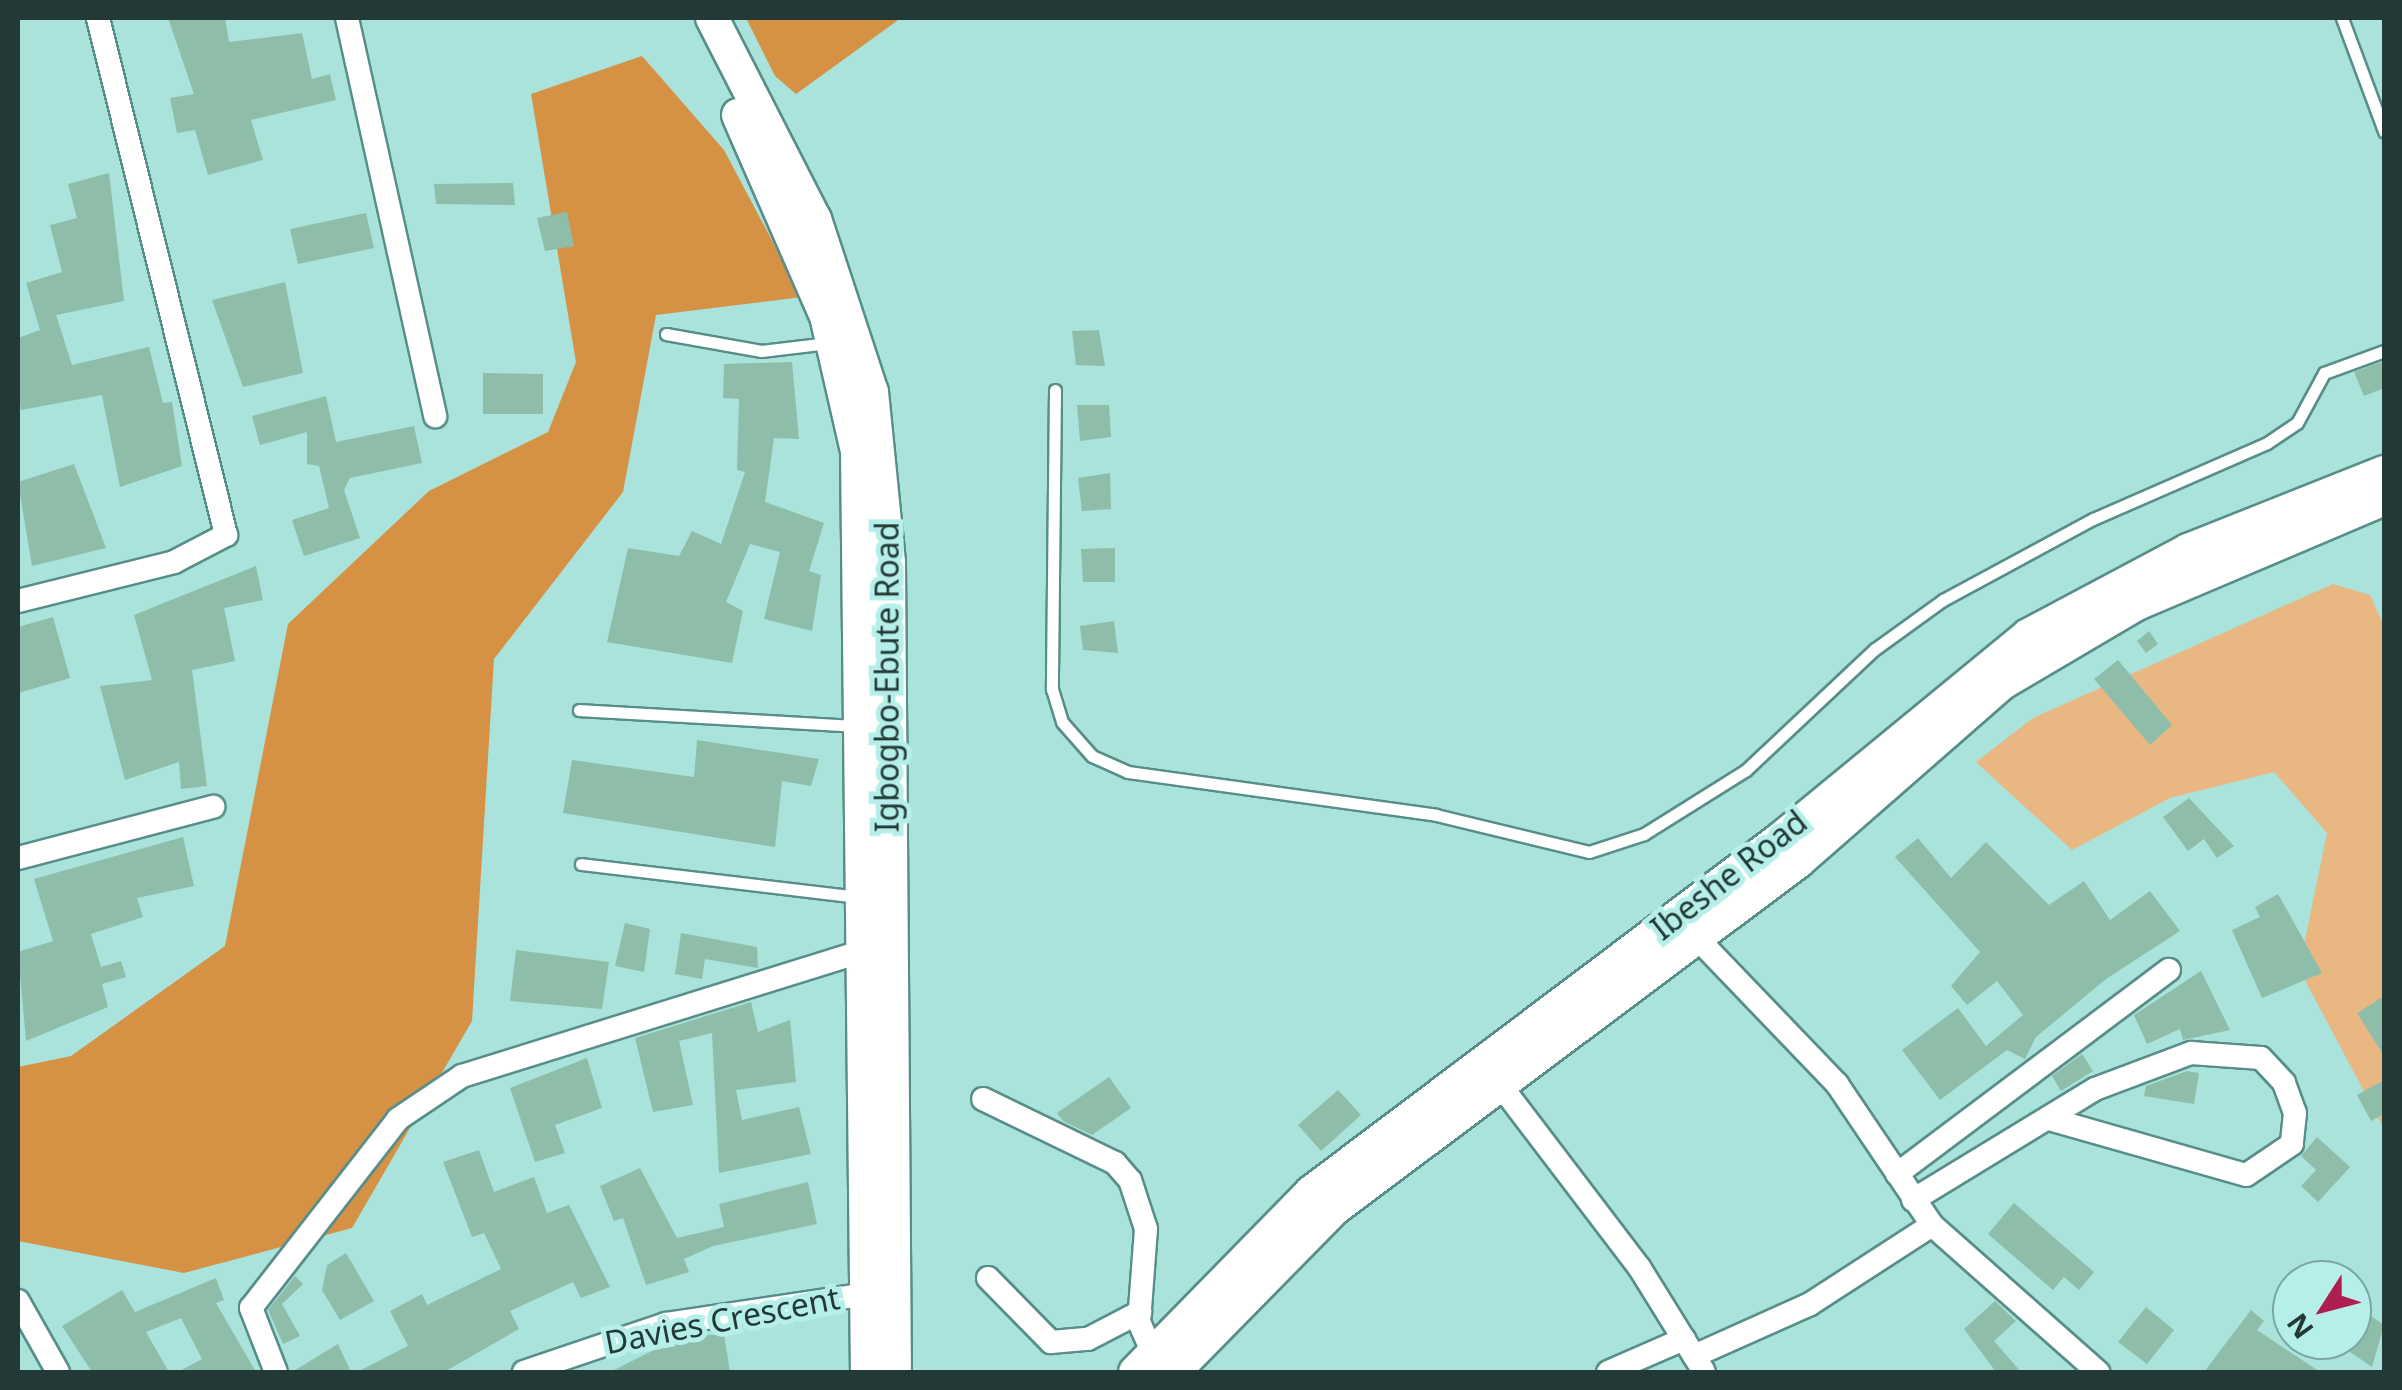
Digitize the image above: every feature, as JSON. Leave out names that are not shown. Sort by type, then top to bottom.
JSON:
[{"type":"main road","name":"Igbogbo-Ebute Road","points":[[688,18],[786,213],[834,343],[863,511],[864,950],[880,1292],[896,1372]]},
{"type":"main road","name":"Igbogbo-Ebute Road","points":[[712,18],[815,220],[872,392],[888,563],[880,1292],[867,1372]]},
{"type":"main road","name":"Ibeshe Road","points":[[1154,1366],[1311,1192],[1780,839],[2028,635],[2188,550],[2384,472]]},
{"type":"main road","name":"Ibeshe Road","points":[[1154,1366],[1333,1210],[1498,1082],[1696,937],[2054,649],[2137,604],[2384,499]]},
{"type":"street","points":[[18,601],[174,562],[226,535],[98,18]]},
{"type":"street","points":[[346,18],[435,416]]},
{"type":"street","points":[[18,858],[213,807]]},
{"type":"street","points":[[1696,937],[1836,1084],[1932,1224],[2098,1372]]},
{"type":"street","points":[[276,1372],[251,1308],[373,1144],[414,1108],[462,1076],[864,950]]},
{"type":"street","points":[[1897,1174],[2169,970]]},
{"type":"street","points":[[1913,1200],[2049,1119],[2144,1066],[2235,1050],[2272,1070],[2295,1113],[2292,1144],[2246,1175],[2049,1119]]},
{"type":"street","points":[[1498,1082],[1694,1356]]},
{"type":"street","points":[[983,1099],[1115,1164],[1130,1180],[1146,1228],[1140,1312],[1154,1366]]},
{"type":"street","points":[[1608,1372],[1694,1356],[1810,1304],[1932,1224]]},
{"type":"street","points":[[988,1278],[1051,1342],[1088,1338],[1140,1312]]},
{"type":"street","name":"Davies Crescent","points":[[524,1372],[666,1324],[880,1292]]},
{"type":"street","points":[[18,1301],[58,1372]]},
{"type":"lane","points":[[2342,18],[2384,130]]},
{"type":"lane","points":[[666,334],[762,350],[834,343]]},
{"type":"lane","points":[[1055,390],[1052,689],[1062,722],[1084,749],[1128,772],[1436,814],[1589,852],[1644,834],[1746,770],[1929,609],[2093,519],[2266,443],[2296,423],[2324,373],[2384,351]]},
{"type":"lane","points":[[580,710],[862,726]]},
{"type":"lane","points":[[580,864],[862,897]]},
{"type":"shaded area","points":[[746,18],[901,18],[796,94],[775,76]]},
{"type":"shaded area","points":[[642,56],[724,150],[802,297],[656,315],[623,492],[494,659],[472,1021],[352,1228],[184,1273],[18,1241],[18,1067],[71,1056],[225,946],[288,624],[429,491],[548,432],[576,362],[531,94]]},
{"type":"shaded area","points":[[2333,584],[2370,595],[2384,626],[2384,1129],[2299,969],[2327,833],[2274,772],[2170,798],[2072,850],[1976,762],[2033,718]]},
{"type":"building","points":[[168,18],[225,18],[229,42],[302,33],[312,79],[330,74],[336,100],[251,120],[263,160],[208,175],[195,130],[177,133],[170,98],[194,94]]},
{"type":"building","points":[[109,173],[124,301],[56,315],[72,365],[149,347],[163,403],[172,402],[182,466],[120,487],[102,395],[21,410],[18,394],[18,338],[40,330],[26,283],[62,272],[50,225],[77,218],[68,184]]},
{"type":"building","points":[[513,183],[515,205],[436,204],[434,184]]},
{"type":"building","points":[[567,212],[574,246],[545,251],[537,218]]},
{"type":"building","points":[[366,213],[374,248],[298,264],[290,229]]},
{"type":"building","points":[[285,282],[303,373],[243,387],[212,300]]},
{"type":"building","points":[[1099,330],[1105,366],[1076,365],[1072,331]]},
{"type":"building","points":[[2384,361],[2384,388],[2364,396],[2354,372]]},
{"type":"building","points":[[792,362],[799,439],[774,438],[765,502],[824,523],[809,571],[821,575],[812,631],[764,619],[780,552],[750,544],[726,602],[743,611],[732,663],[607,642],[628,548],[679,556],[692,531],[721,544],[745,472],[737,470],[739,399],[723,398],[724,364]]},
{"type":"building","points":[[483,373],[543,374],[543,414],[483,414]]},
{"type":"building","points":[[326,396],[336,442],[414,426],[422,463],[350,478],[344,490],[360,538],[304,556],[292,520],[329,508],[319,466],[307,464],[307,432],[260,445],[252,416]]},
{"type":"building","points":[[1077,405],[1109,405],[1111,437],[1080,441]]},
{"type":"building","points":[[74,464],[106,548],[32,566],[18,482]]},
{"type":"building","points":[[1110,473],[1111,509],[1082,511],[1078,478]]},
{"type":"building","points":[[1115,548],[1115,582],[1083,582],[1081,549]]},
{"type":"building","points":[[256,566],[263,600],[224,608],[235,661],[192,670],[207,786],[181,789],[179,762],[125,780],[100,686],[152,680],[134,615]]},
{"type":"building","points":[[53,617],[70,678],[18,693],[18,627]]},
{"type":"building","points":[[1114,621],[1118,653],[1083,650],[1080,626]]},
{"type":"building","points":[[2149,631],[2158,644],[2146,653],[2137,641]]},
{"type":"building","points":[[2118,660],[2172,725],[2150,745],[2094,679]]},
{"type":"building","points":[[697,740],[819,759],[811,786],[782,781],[775,847],[563,813],[572,760],[694,777]]},
{"type":"building","points":[[2189,798],[2234,846],[2217,858],[2204,839],[2188,851],[2163,817]]},
{"type":"building","points":[[183,837],[194,886],[137,898],[143,917],[91,934],[101,967],[121,961],[126,977],[102,984],[108,1007],[26,1041],[18,952],[53,941],[34,879]]},
{"type":"building","points":[[1918,838],[1951,878],[1986,842],[2049,905],[2084,881],[2110,920],[2150,891],[2180,931],[2106,979],[2036,1037],[2025,1059],[2007,1050],[1940,1100],[1902,1050],[1958,1008],[1986,1046],[2023,1015],[1997,981],[1967,1005],[1951,986],[1980,952],[1895,857]]},
{"type":"building","points":[[2278,894],[2322,973],[2262,998],[2232,930],[2260,917],[2255,907]]},
{"type":"building","points":[[625,923],[650,929],[644,972],[615,966]]},
{"type":"building","points":[[681,933],[757,947],[758,968],[705,959],[702,979],[675,974]]},
{"type":"building","points":[[516,950],[609,962],[602,1009],[510,1001]]},
{"type":"building","points":[[2201,971],[2230,1030],[2183,1040],[2180,1029],[2147,1044],[2134,1015]]},
{"type":"building","points":[[2384,996],[2384,1056],[2357,1013]]},
{"type":"building","points":[[751,1002],[758,1032],[790,1020],[796,1082],[736,1090],[742,1120],[799,1107],[811,1154],[719,1173],[712,1033],[679,1041],[693,1105],[653,1112],[635,1038]]},
{"type":"building","points":[[2082,1054],[2093,1071],[2061,1091],[2052,1076]]},
{"type":"building","points":[[587,1058],[602,1108],[555,1125],[565,1153],[535,1162],[510,1088]]},
{"type":"building","points":[[2187,1071],[2199,1073],[2194,1104],[2144,1096],[2146,1086]]},
{"type":"building","points":[[1109,1077],[1131,1108],[1092,1135],[1063,1121],[1057,1113]]},
{"type":"building","points":[[2384,1080],[2384,1114],[2371,1121],[2357,1095]]},
{"type":"building","points":[[1338,1090],[1361,1115],[1321,1151],[1298,1125]]},
{"type":"building","points":[[2317,1137],[2350,1167],[2318,1202],[2301,1186],[2316,1170],[2301,1156]]},
{"type":"building","points":[[479,1150],[494,1192],[534,1177],[547,1213],[569,1205],[610,1287],[581,1298],[573,1282],[510,1311],[519,1329],[444,1372],[357,1372],[408,1346],[390,1311],[422,1294],[427,1305],[501,1269],[484,1233],[472,1237],[443,1162]]},
{"type":"building","points":[[640,1168],[677,1238],[724,1227],[719,1204],[808,1182],[817,1224],[713,1246],[684,1259],[689,1272],[646,1285],[623,1218],[614,1221],[600,1186]]},
{"type":"building","points":[[2014,1203],[2094,1272],[2079,1290],[2064,1277],[2053,1290],[1988,1234]]},
{"type":"building","points":[[346,1253],[374,1301],[340,1320],[322,1290],[327,1265]]},
{"type":"building","points":[[295,1276],[303,1284],[282,1304],[300,1336],[283,1344],[268,1310]]},
{"type":"building","points":[[216,1278],[224,1300],[216,1303],[256,1372],[178,1372],[202,1359],[181,1318],[146,1332],[169,1372],[92,1372],[62,1326],[122,1290],[135,1312]]},
{"type":"building","points":[[1995,1301],[2016,1321],[1994,1341],[2021,1372],[1996,1372],[1964,1329]]},
{"type":"building","points":[[2146,1307],[2174,1330],[2147,1364],[2118,1342]]},
{"type":"building","points":[[2251,1310],[2264,1321],[2257,1330],[2272,1340],[2272,1360],[2302,1360],[2320,1372],[2204,1372]]},
{"type":"building","points":[[2372,1317],[2384,1325],[2372,1367],[2362,1360],[2372,1360]]},
{"type":"building","points":[[724,1334],[730,1372],[610,1372],[680,1337]]},
{"type":"building","points":[[338,1344],[351,1372],[292,1372]]}]
